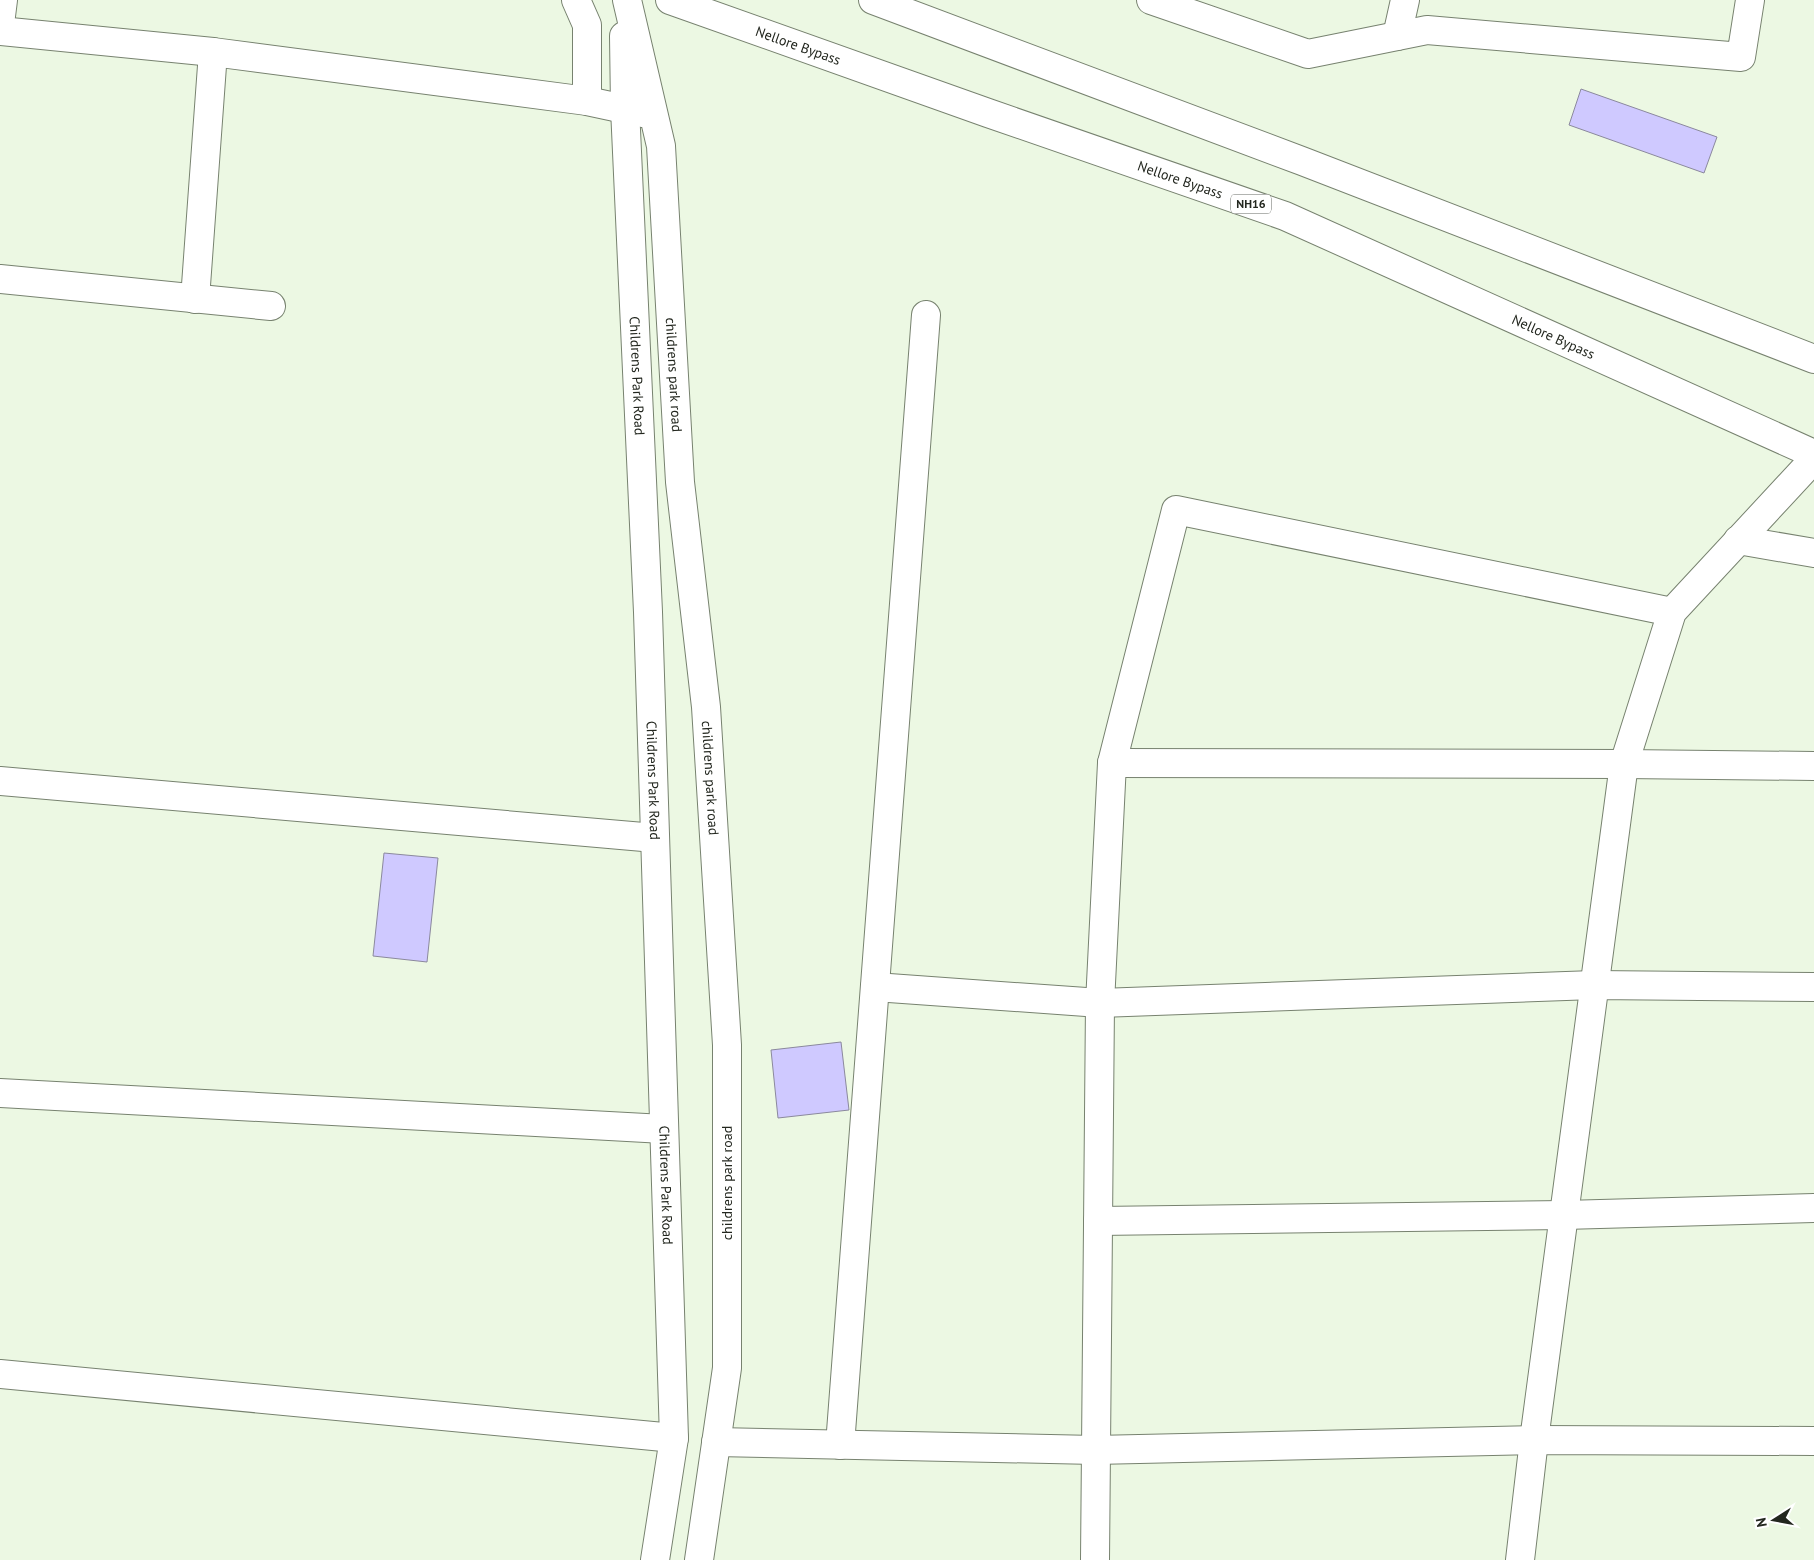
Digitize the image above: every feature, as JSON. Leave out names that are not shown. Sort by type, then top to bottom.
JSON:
[{"type":"main road","points":[[0,24],[3,0]]},
{"type":"main road","points":[[576,0],[587,25],[587,101]]},
{"type":"main road","name":"Childrens Park Road","points":[[625,0],[625,108],[648,612],[674,1438],[655,1560]]},
{"type":"main road","name":"childrens park road","points":[[625,0],[661,146],[680,482],[706,708],[727,1045],[727,1368],[698,1560]]},
{"type":"main road","name":"Nellore Bypass","points":[[670,0],[978,110],[1285,216],[1814,454]]},
{"type":"main road","points":[[873,0],[1302,161],[1814,359]]},
{"type":"main road","points":[[1151,0],[1308,54],[1427,30],[1741,57],[1750,0]]},
{"type":"main road","points":[[1397,36],[1405,0]]},
{"type":"main road","points":[[0,30],[213,52],[587,101],[625,108],[655,117]]},
{"type":"main road","points":[[195,299],[213,52]]},
{"type":"main road","points":[[0,279],[271,306]]},
{"type":"main road","points":[[840,1445],[926,315]]},
{"type":"main road","points":[[1520,1560],[1534,1440],[1624,764],[1672,612],[1814,459]]},
{"type":"main road","points":[[1094,1560],[1100,1002],[1112,763],[1176,510],[1672,612]]},
{"type":"main road","points":[[1738,540],[1814,553]]},
{"type":"main road","points":[[1112,763],[1814,766]]},
{"type":"main road","points":[[0,781],[655,838]]},
{"type":"main road","points":[[875,987],[1100,1002],[1594,985],[1814,986]]},
{"type":"main road","points":[[0,1093],[664,1129]]},
{"type":"main road","points":[[1098,1221],[1564,1215],[1814,1208]]},
{"type":"main road","points":[[0,1374],[674,1438]]},
{"type":"main road","points":[[716,1442],[1095,1450],[1534,1440],[1814,1441]]},
{"type":"building","points":[[1581,89],[1717,137],[1704,173],[1569,125]]},
{"type":"building","points":[[384,853],[438,858],[427,962],[373,956]]},
{"type":"building","points":[[841,1042],[849,1110],[778,1118],[771,1050]]}]
